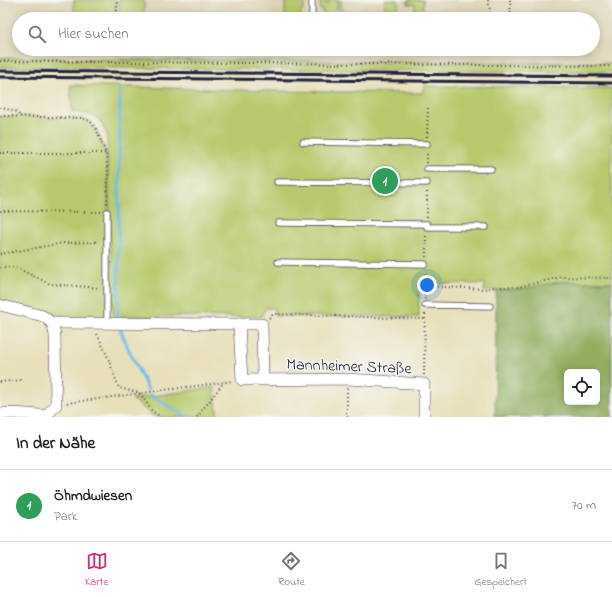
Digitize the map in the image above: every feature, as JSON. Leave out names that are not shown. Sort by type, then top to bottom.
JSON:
[{"type":"street","points":[[0,305],[43,316],[52,323],[55,335],[56,405],[46,416],[7,413],[0,414]]},
{"type":"street","name":"Mannheimer Straße","points":[[52,323],[262,324],[263,380]]},
{"type":"street","points":[[239,324],[242,380]]},
{"type":"street","name":"Mannheimer Straße","points":[[242,380],[348,379],[424,384],[424,417]]},
{"type":"lane","points":[[312,0],[312,12]]},
{"type":"lane","points":[[303,142],[427,144]]},
{"type":"lane","points":[[427,169],[491,169]]},
{"type":"lane","points":[[277,182],[427,183]]},
{"type":"lane","points":[[107,212],[107,323]]},
{"type":"lane","points":[[278,223],[486,227]]},
{"type":"lane","points":[[278,262],[425,264]]},
{"type":"lane","points":[[425,305],[490,306]]},
{"type":"path","points":[[117,0],[117,12]]},
{"type":"path","points":[[488,0],[490,12]]},
{"type":"path","points":[[510,0],[511,12]]},
{"type":"path","points":[[0,61],[612,66]]},
{"type":"path","points":[[0,107],[17,112],[21,117]]},
{"type":"path","points":[[427,169],[428,107]]},
{"type":"path","points":[[0,116],[81,118],[90,121],[96,129],[106,153],[108,175],[107,212],[0,211]]},
{"type":"path","points":[[0,153],[106,153]]},
{"type":"path","points":[[424,384],[427,183]]},
{"type":"path","points":[[0,254],[64,243],[107,242]]},
{"type":"path","points":[[0,267],[15,267],[50,284],[107,289]]},
{"type":"path","points":[[425,286],[484,289],[496,287],[518,287],[561,277],[612,278]]},
{"type":"path","points":[[273,314],[425,319]]},
{"type":"path","points":[[92,324],[107,355],[119,388],[140,393],[152,411],[161,417]]},
{"type":"path","points":[[347,417],[348,379]]},
{"type":"path","points":[[0,382],[21,380]]},
{"type":"path","points":[[56,405],[242,380]]},
{"type":"path","points":[[198,417],[224,382]]},
{"type":"shaded area","points":[[0,0],[612,0],[612,63],[125,60],[109,56],[600,56],[600,12],[12,12],[12,54],[0,54]]},
{"type":"green space","points":[[74,0],[116,0],[115,12],[74,12]]},
{"type":"green space","points":[[119,0],[144,0],[144,12],[119,12]]},
{"type":"green space","points":[[285,0],[304,0],[304,10],[301,10],[301,12],[285,12]]},
{"type":"green space","points":[[320,0],[324,0],[324,3],[328,4],[328,0],[337,0],[335,12],[323,12],[323,10],[320,10]]},
{"type":"green space","points":[[338,0],[341,0],[343,12],[339,12]]},
{"type":"green space","points":[[385,0],[398,0],[398,12],[385,12]]},
{"type":"green space","points":[[408,0],[423,0],[423,12],[415,12],[415,4],[408,4]]},
{"type":"green space","points":[[0,57],[125,60],[612,63],[612,72],[0,67]]},
{"type":"green space","points":[[70,85],[273,91],[422,93],[424,86],[612,88],[612,282],[559,282],[523,289],[484,291],[485,284],[419,283],[419,317],[275,316],[274,308],[266,308],[261,317],[113,316],[107,134],[101,122],[93,115],[72,112]]},
{"type":"green space","points":[[0,116],[81,118],[90,121],[96,129],[106,153],[108,175],[107,323],[78,323],[0,305]]},
{"type":"green space","points":[[559,282],[612,282],[612,417],[495,417],[496,291],[523,289]]},
{"type":"green space","points":[[214,387],[218,417],[154,417],[132,399]]},
{"type":"waterway","points":[[118,318],[120,86]]},
{"type":"waterway","points":[[119,326],[148,390]]},
{"type":"waterway","points":[[150,395],[187,417]]},
{"type":"railway","points":[[0,71],[612,76]]},
{"type":"railway","points":[[0,77],[612,83]]},
{"type":"place","name":"Öhmdwiesen","points":[[385,181]]}]
